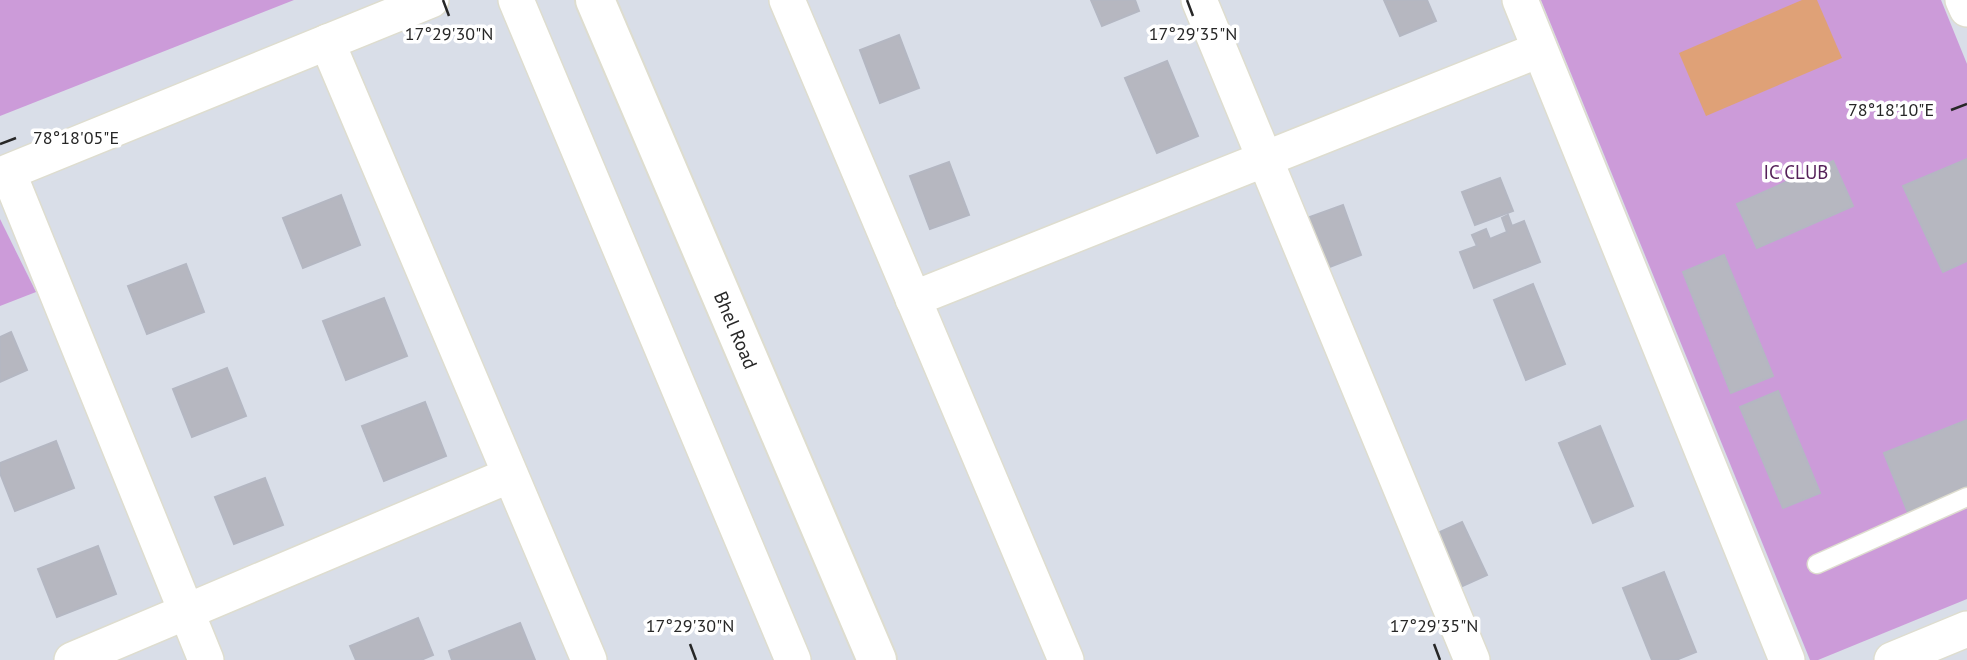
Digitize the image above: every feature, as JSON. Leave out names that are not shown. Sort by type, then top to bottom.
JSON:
[{"type":"street","points":[[206,660],[8,172],[431,0]]},
{"type":"street","points":[[516,0],[793,660]]},
{"type":"street","name":"Bhel Road","points":[[595,0],[877,660]]},
{"type":"street","points":[[787,0],[1066,660]]},
{"type":"street","points":[[1199,0],[1472,660]]},
{"type":"street","points":[[1520,0],[1787,660]]},
{"type":"street","points":[[1963,0],[1967,9]]},
{"type":"street","points":[[327,42],[589,660]]},
{"type":"street","points":[[913,299],[1539,50]]},
{"type":"street","points":[[72,660],[510,475]]},
{"type":"street","points":[[1892,660],[1967,629]]},
{"type":"lane","points":[[1817,564],[1967,497]]},
{"type":"green space","points":[[0,0],[294,0],[0,116]]},
{"type":"green space","name":"IC CLUB","points":[[1541,0],[1941,0],[1967,64],[1967,599],[1818,660],[1810,660]]},
{"type":"green space","points":[[0,219],[36,292],[0,306]]},
{"type":"shaded area","points":[[1802,0],[1817,0],[1842,58],[1706,116],[1679,53]]},
{"type":"building","points":[[1091,0],[1135,0],[1139,11],[1102,26]]},
{"type":"building","points":[[1384,0],[1427,0],[1436,21],[1400,36]]},
{"type":"building","points":[[899,35],[919,88],[880,103],[860,50]]},
{"type":"building","points":[[1167,61],[1198,136],[1157,153],[1125,78]]},
{"type":"building","points":[[1967,159],[1967,261],[1943,272],[1903,186]]},
{"type":"building","points":[[1833,161],[1853,206],[1757,248],[1737,204]]},
{"type":"building","points":[[949,162],[969,215],[930,229],[910,176]]},
{"type":"building","points":[[1500,178],[1513,211],[1475,225],[1462,192]]},
{"type":"building","points":[[341,195],[360,245],[303,268],[283,218]]},
{"type":"building","points":[[1343,205],[1361,255],[1322,270],[1304,219]]},
{"type":"building","points":[[1508,215],[1512,226],[1524,221],[1540,262],[1474,288],[1460,252],[1477,246],[1472,235],[1486,229],[1490,239],[1507,232],[1502,218]]},
{"type":"building","points":[[1724,255],[1773,376],[1731,393],[1683,272]]},
{"type":"building","points":[[186,264],[204,312],[147,334],[128,286]]},
{"type":"building","points":[[1533,284],[1565,364],[1526,380],[1494,300]]},
{"type":"building","points":[[384,298],[407,356],[346,380],[323,321]]},
{"type":"building","points":[[11,332],[27,370],[0,382],[0,337]]},
{"type":"building","points":[[227,368],[246,416],[192,437],[173,389]]},
{"type":"building","points":[[1778,391],[1820,493],[1783,508],[1740,407]]},
{"type":"building","points":[[425,402],[446,456],[384,481],[362,426]]},
{"type":"building","points":[[1967,420],[1967,491],[1909,515],[1884,453]]},
{"type":"building","points":[[1600,426],[1633,506],[1593,523],[1559,443]]},
{"type":"building","points":[[56,441],[74,488],[15,511],[0,473],[0,463]]},
{"type":"building","points":[[265,478],[283,525],[234,544],[215,497]]},
{"type":"building","points":[[1462,522],[1487,575],[1456,589],[1431,536]]},
{"type":"building","points":[[98,546],[116,594],[57,617],[38,569]]},
{"type":"building","points":[[1664,572],[1696,652],[1676,660],[1652,660],[1623,588]]},
{"type":"building","points":[[418,618],[433,655],[421,660],[356,660],[350,646]]},
{"type":"building","points":[[520,623],[535,660],[452,660],[449,651]]}]
